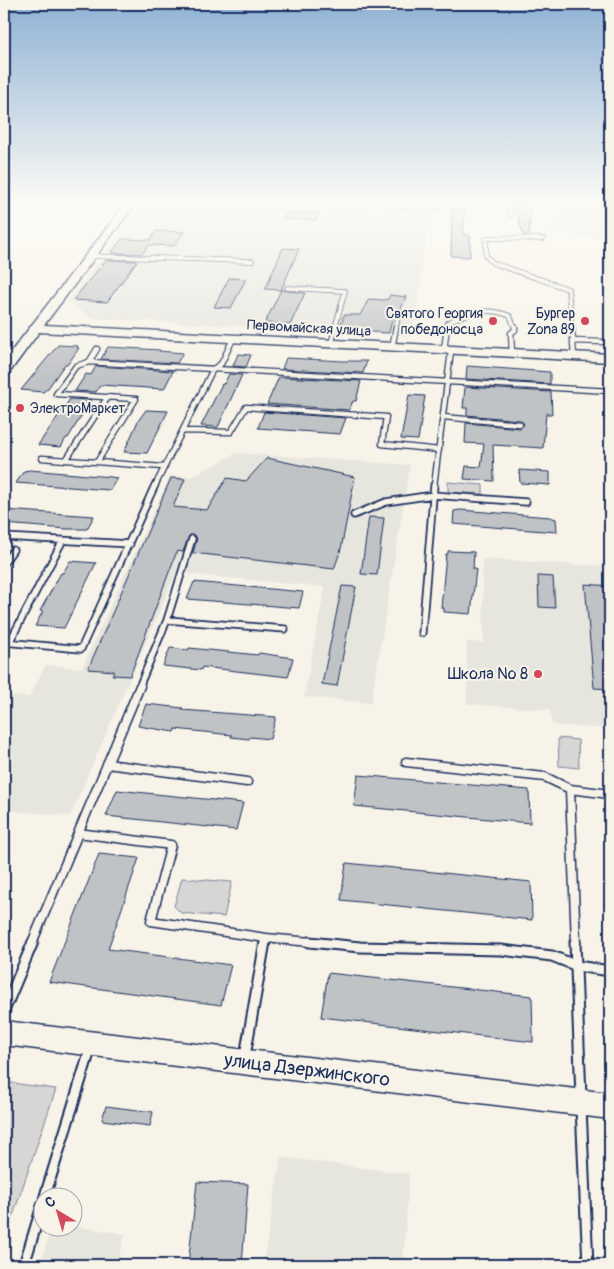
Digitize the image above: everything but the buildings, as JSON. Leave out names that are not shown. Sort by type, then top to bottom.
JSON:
[{"type":"street","points":[[4,370],[10,354],[36,328],[84,262]]},
{"type":"street","name":"Первомайская улица","points":[[36,328],[447,351],[610,358]]},
{"type":"street","name":"улица Дзержинского","points":[[4,1033],[610,1106]]},
{"type":"lane","points":[[492,262],[568,289],[571,298],[574,357]]},
{"type":"lane","points":[[287,288],[345,291],[331,344]]},
{"type":"lane","points":[[422,634],[433,494],[447,380],[447,323],[469,312],[485,311],[510,316],[515,330],[511,333],[512,354]]},
{"type":"lane","points":[[392,348],[398,316]]},
{"type":"lane","points":[[63,540],[6,643],[81,649],[163,468],[213,369],[221,364],[233,339]]},
{"type":"lane","points":[[573,341],[602,342]]},
{"type":"lane","points":[[89,362],[97,349]]},
{"type":"lane","points":[[97,462],[136,399],[56,394],[76,366],[89,362],[447,380],[610,391]]},
{"type":"lane","points":[[66,460],[107,398]]},
{"type":"lane","points":[[183,431],[231,432],[246,407],[386,417],[382,444],[439,450]]},
{"type":"lane","points":[[443,417],[520,424]]},
{"type":"lane","points":[[42,458],[163,468]]},
{"type":"lane","points":[[354,515],[386,502],[433,494],[526,502]]},
{"type":"lane","points":[[4,537],[130,544]]},
{"type":"lane","points":[[4,1011],[167,620],[192,539]]},
{"type":"lane","points":[[4,563],[13,550]]},
{"type":"lane","points":[[167,620],[285,629]]},
{"type":"lane","points":[[406,762],[545,778],[570,790],[610,794]]},
{"type":"lane","points":[[107,764],[247,782]]},
{"type":"lane","points":[[570,790],[588,1265]]},
{"type":"lane","points":[[78,833],[171,845],[151,921],[266,938],[360,947],[501,950],[552,956],[577,966],[610,971]]},
{"type":"lane","points":[[244,1062],[266,938]]},
{"type":"lane","points":[[49,1186],[92,1044]]},
{"type":"lane","points":[[24,1265],[33,1236]]},
{"type":"shaded area","points":[[98,262],[423,262],[412,336],[91,318],[68,301]]},
{"type":"shaded area","points":[[237,453],[410,465],[371,703],[304,697],[325,587],[176,573],[70,816],[4,810],[4,706],[9,696],[29,697],[46,665],[82,668],[170,476],[191,477]]},
{"type":"shaded area","points":[[448,482],[483,485],[483,494],[448,492]]},
{"type":"shaded area","name":"Школа № 8","points":[[482,559],[602,566],[602,563],[610,564],[610,729],[552,725],[550,710],[467,704],[467,642],[484,643]]},
{"type":"shaded area","points":[[558,738],[578,740],[579,768],[559,766]]},
{"type":"shaded area","points":[[182,878],[232,882],[224,917],[181,913],[174,906]]},
{"type":"shaded area","points":[[4,1082],[56,1089],[4,1242]]},
{"type":"shaded area","points":[[281,1157],[409,1174],[403,1265],[263,1265]]},
{"type":"shaded area","points":[[82,1227],[125,1234],[118,1260],[147,1265],[40,1265],[49,1236],[82,1236]]},
{"type":"place","name":"Святого Георгия победоносца","points":[[493,321]]},
{"type":"place","name":"Бургер Zona 89","points":[[585,321]]},
{"type":"place","name":"ЭлектроМаркет","points":[[20,408]]},
{"type":"place","name":"Школа № 8","points":[[538,674]]}]
